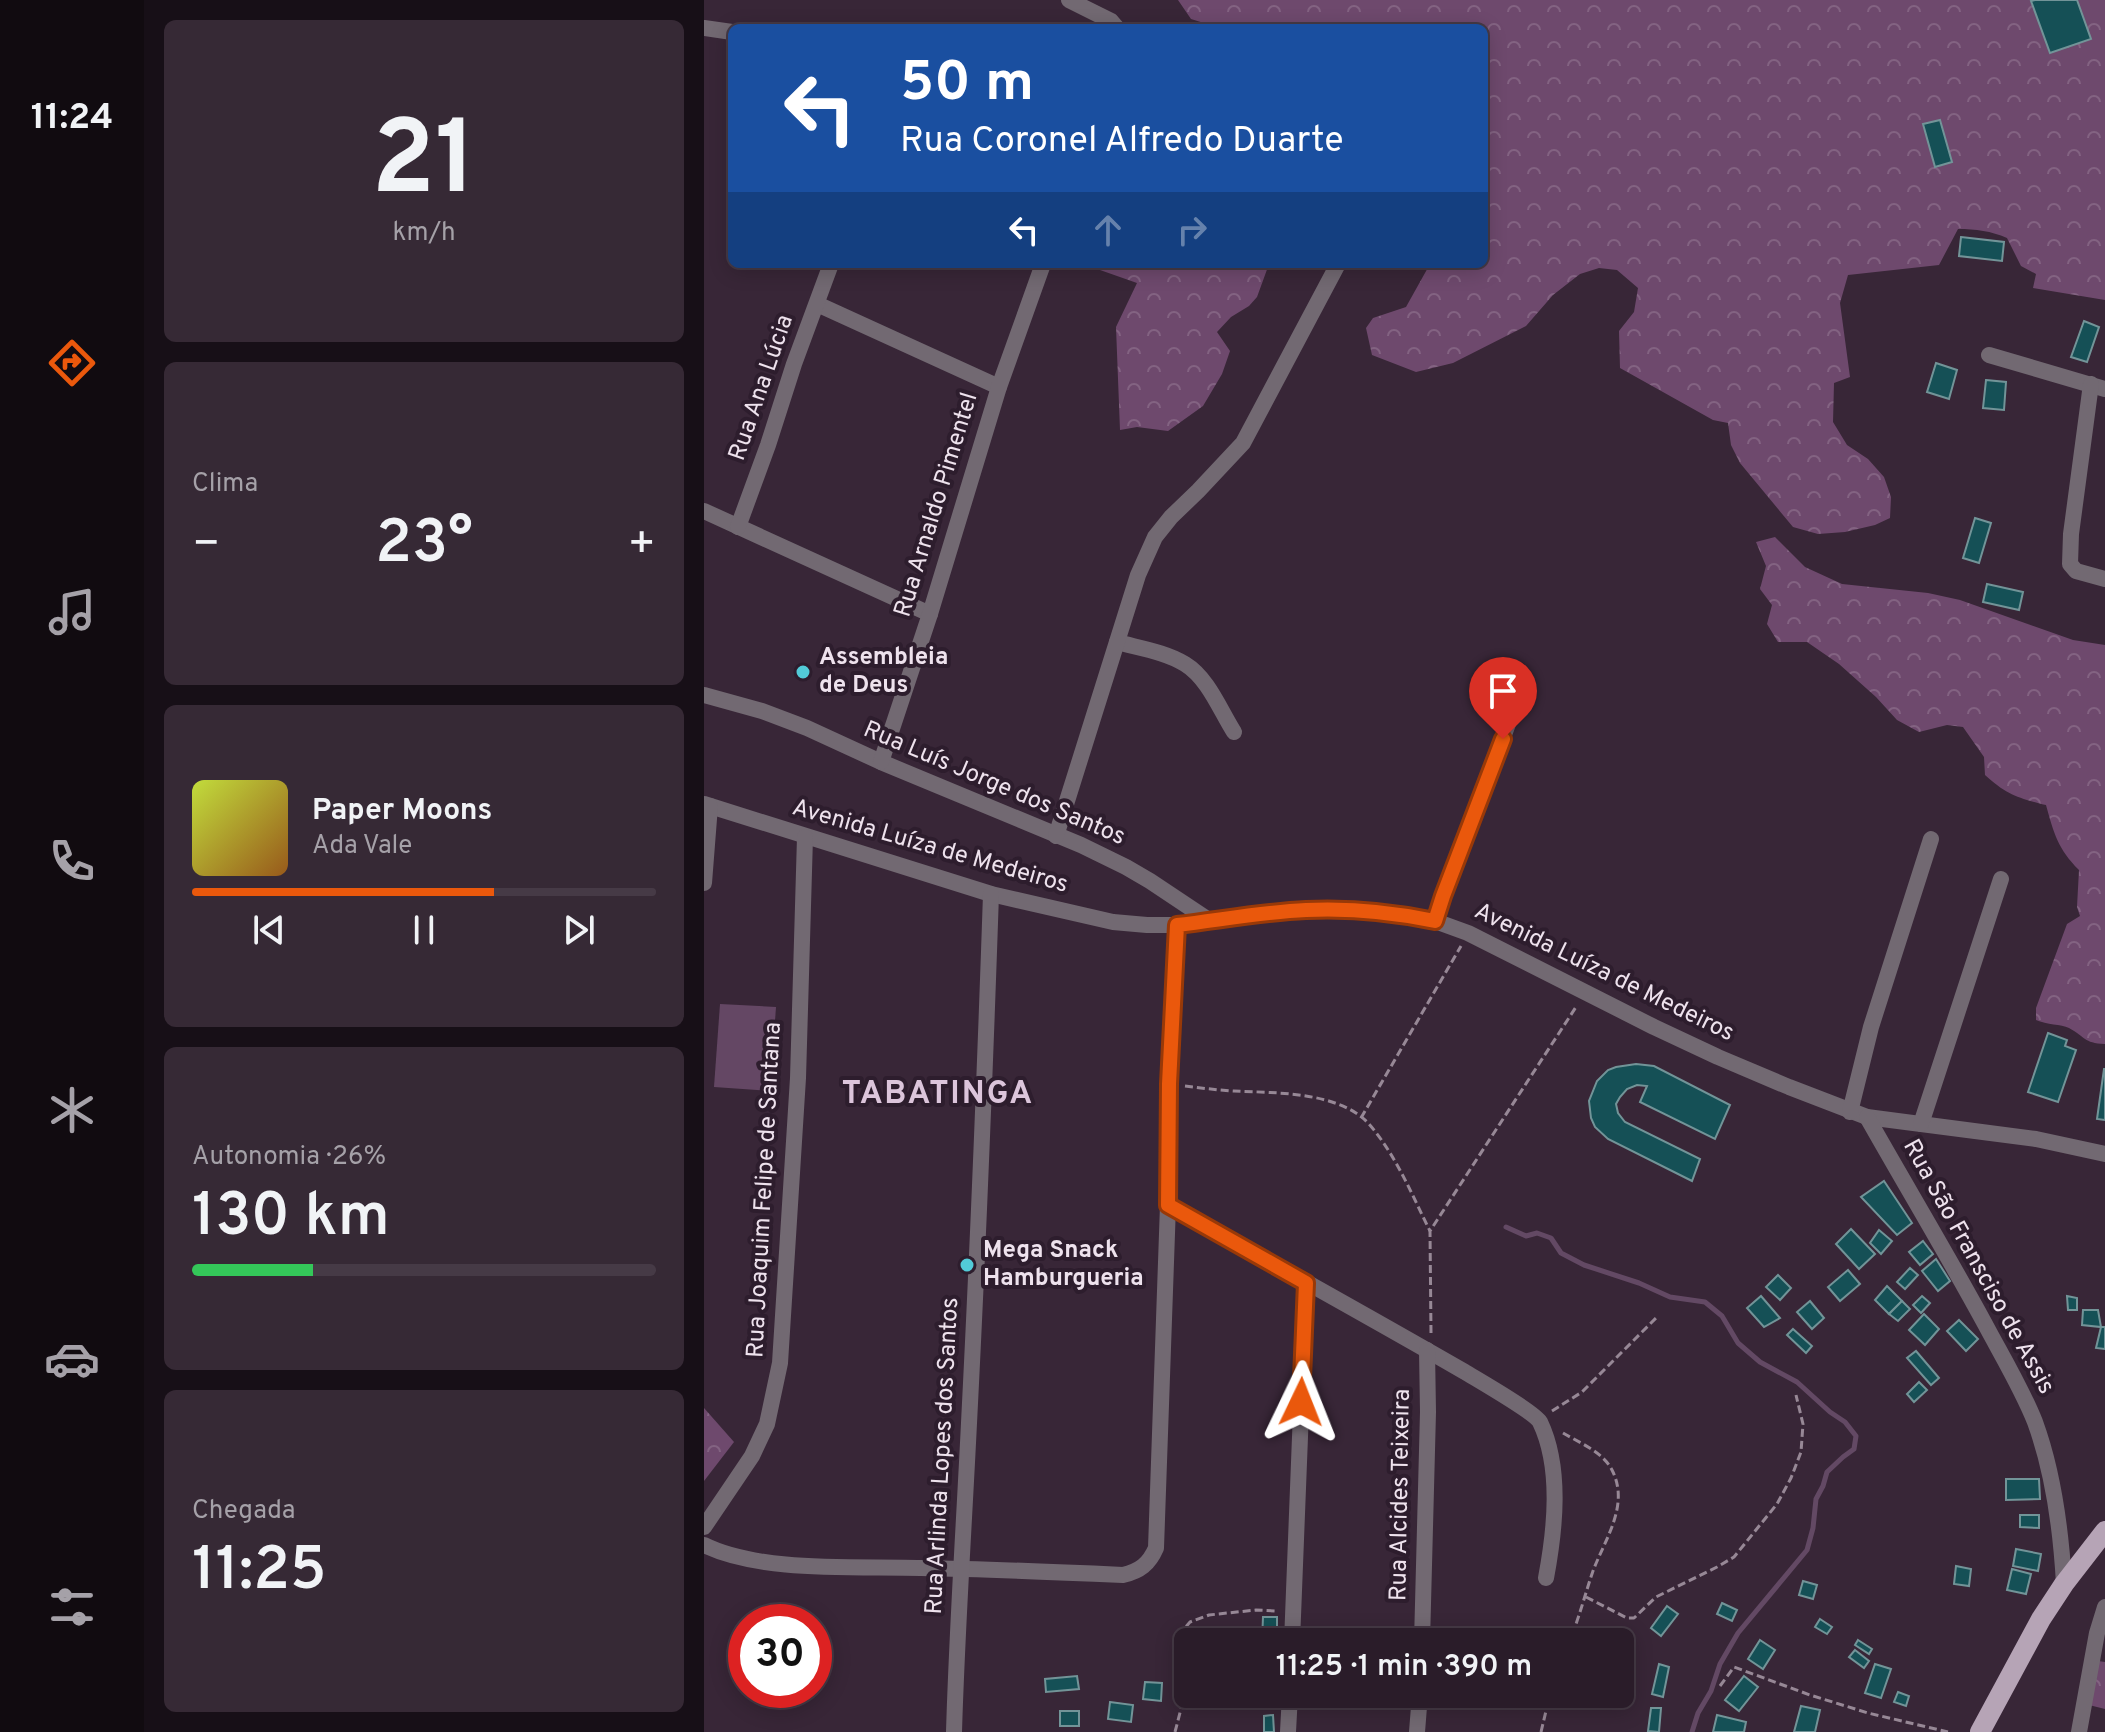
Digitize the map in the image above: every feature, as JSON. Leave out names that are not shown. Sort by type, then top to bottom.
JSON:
[{"type":"main road","points":[[1980,1732],[2064,1584],[2105,1531]]},
{"type":"street","points":[[1069,0],[1114,24]]},
{"type":"street","points":[[704,28],[728,31]]},
{"type":"street","name":"Rua Ana Lúcia","points":[[738,527],[830,268]]},
{"type":"street","name":"Rua Arnaldo Pimentel","points":[[881,762],[999,387],[1042,268]]},
{"type":"street","points":[[1056,836],[1138,575],[1155,537],[1243,443],[1336,268]]},
{"type":"street","points":[[817,304],[999,387]]},
{"type":"street","points":[[1989,355],[2098,386],[2071,534],[2070,564],[2076,571],[2105,579]]},
{"type":"street","points":[[704,511],[930,614]]},
{"type":"street","points":[[1117,642],[1177,659],[1187,665],[1202,679],[1234,732]]},
{"type":"street","name":"Rua Luís Jorge dos Santos","points":[[704,695],[762,711],[807,728],[1126,867],[1210,921]]},
{"type":"street","points":[[1435,921],[1511,716]]},
{"type":"street","points":[[704,883],[707,805]]},
{"type":"street","name":"Avenida Luíza de Medeiros","points":[[707,805],[991,894],[1113,922],[1177,925],[1304,910],[1374,911],[1435,921],[1468,933],[1705,1051],[1850,1112],[1867,1117],[2036,1139],[2105,1154]]},
{"type":"street","name":"Rua Joaquim Felipe de Santana","points":[[704,1527],[752,1456],[767,1424],[780,1363],[798,1078],[805,837]]},
{"type":"street","points":[[1850,1112],[1871,1027],[1931,839]]},
{"type":"street","points":[[1921,1124],[2001,879]]},
{"type":"street","name":"Rua Arlinda Lopes dos Santos","points":[[954,1732],[982,1160],[991,894]]},
{"type":"street","points":[[704,1545],[720,1553],[773,1563],[807,1565],[1123,1575],[1145,1566],[1156,1548],[1169,1084],[1177,925]]},
{"type":"street","name":"Rua São Fransciso de Assis","points":[[1867,1117],[1942,1244],[2034,1420],[2050,1473],[2062,1537],[2064,1584]]},
{"type":"street","points":[[1168,1205],[1429,1351],[1539,1419],[1550,1457],[1555,1491],[1554,1530],[1546,1578]]},
{"type":"street","points":[[1293,1628],[1306,1283]]},
{"type":"street","name":"Rua Alcides Teixeira","points":[[1422,1628],[1429,1351]]},
{"type":"street","points":[[2079,1732],[2097,1633],[2105,1607]]},
{"type":"street","points":[[1288,1732],[1289,1708]]},
{"type":"street","points":[[1417,1732],[1419,1708]]},
{"type":"path","points":[[1361,1118],[1468,933]]},
{"type":"path","points":[[1430,1231],[1586,991]]},
{"type":"path","points":[[1169,1084],[1323,1099],[1345,1107],[1367,1122],[1393,1159],[1430,1231],[1429,1351]]},
{"type":"path","points":[[1574,1628],[1615,1523],[1617,1484],[1613,1471],[1603,1457],[1539,1419],[1582,1392],[1657,1317]]},
{"type":"path","points":[[1586,1597],[1627,1618],[1634,1618],[1656,1597],[1734,1557],[1777,1504],[1801,1452],[1803,1424],[1796,1395]]},
{"type":"path","points":[[1175,1732],[1182,1705],[1179,1646],[1184,1629],[1190,1622],[1209,1615],[1256,1610],[1294,1612]]},
{"type":"path","points":[[1720,1686],[1734,1667],[1868,1713],[1948,1732]]},
{"type":"path","points":[[1541,1732],[1547,1708]]},
{"type":"shaded area","points":[[720,1004],[776,1007],[770,1091],[714,1087]]},
{"type":"green space","points":[[1178,0],[2105,0],[2105,300],[2033,288],[2036,274],[2021,266],[2007,238],[1977,230],[1958,229],[1939,265],[1848,275],[1840,303],[1850,377],[1834,383],[1833,422],[1847,445],[1868,459],[1884,477],[1891,497],[1890,518],[1845,532],[1818,534],[1793,527],[1740,463],[1731,445],[1728,423],[1713,420],[1620,368],[1619,331],[1634,312],[1638,288],[1617,270],[1599,268],[1580,274],[1553,295],[1526,326],[1453,363],[1416,372],[1372,355],[1366,328],[1373,318],[1406,307],[1428,268],[1488,268],[1488,24],[1207,24],[1191,19]]},
{"type":"green space","points":[[1268,268],[1257,297],[1217,332],[1230,351],[1222,374],[1203,406],[1168,431],[1137,427],[1120,430],[1116,327],[1137,283],[1100,270]]},
{"type":"green space","points":[[1775,537],[1805,567],[1842,584],[1928,593],[1960,600],[2073,640],[2105,645],[2105,1044],[2088,1041],[2066,1027],[2036,1020],[2036,1008],[2067,924],[2080,916],[2077,907],[2079,870],[2058,840],[2046,805],[2013,795],[1985,775],[1984,757],[1963,727],[1947,725],[1919,732],[1897,720],[1839,664],[1807,642],[1778,642],[1767,624],[1772,605],[1760,589],[1766,566],[1756,542]]},
{"type":"green space","points":[[704,1408],[734,1442],[704,1481]]},
{"type":"green space","points":[[2098,1661],[2105,1662],[2105,1709],[2089,1705]]},
{"type":"building","points":[[2077,0],[2091,39],[2050,53],[2031,1]]},
{"type":"building","points":[[1940,120],[1952,162],[1935,167],[1923,124]]},
{"type":"building","points":[[1961,237],[2004,242],[2002,261],[1959,256]]},
{"type":"building","points":[[2084,321],[2099,327],[2087,362],[2071,357]]},
{"type":"building","points":[[1936,363],[1957,370],[1949,399],[1927,392]]},
{"type":"building","points":[[1986,380],[2006,382],[2004,410],[1983,408]]},
{"type":"building","points":[[1975,518],[1991,523],[1979,563],[1963,558]]},
{"type":"building","points":[[1987,584],[2023,592],[2019,610],[1983,602]]},
{"type":"building","points":[[2048,1033],[2067,1040],[2065,1046],[2076,1050],[2058,1102],[2028,1092]]},
{"type":"building","points":[[1636,1064],[1654,1066],[1730,1105],[1715,1139],[1640,1102],[1647,1086],[1637,1085],[1627,1089],[1616,1104],[1625,1122],[1700,1159],[1692,1181],[1608,1139],[1595,1127],[1589,1101],[1597,1081],[1608,1070]]},
{"type":"building","points":[[2105,1069],[2105,1120],[2097,1119]]},
{"type":"building","points":[[1884,1181],[1912,1223],[1897,1235],[1861,1197]]},
{"type":"building","points":[[1851,1229],[1875,1254],[1859,1269],[1836,1244]]},
{"type":"building","points":[[1879,1230],[1892,1241],[1881,1254],[1870,1243]]},
{"type":"building","points":[[1923,1241],[1933,1254],[1920,1265],[1909,1252]]},
{"type":"building","points":[[1936,1259],[1950,1281],[1938,1291],[1922,1271]]},
{"type":"building","points":[[1910,1268],[1918,1275],[1905,1289],[1897,1282]]},
{"type":"building","points":[[1848,1270],[1860,1284],[1840,1301],[1828,1287]]},
{"type":"building","points":[[1778,1275],[1791,1288],[1780,1300],[1766,1287]]},
{"type":"building","points":[[1887,1286],[1902,1301],[1889,1314],[1875,1300]]},
{"type":"building","points":[[1761,1296],[1780,1318],[1764,1327],[1747,1308]]},
{"type":"building","points":[[1922,1296],[1930,1303],[1921,1313],[1913,1305]]},
{"type":"building","points":[[2067,1296],[2077,1298],[2077,1310],[2068,1310]]},
{"type":"building","points":[[1810,1301],[1824,1318],[1812,1329],[1797,1312]]},
{"type":"building","points":[[1902,1301],[1910,1309],[1898,1321],[1889,1314]]},
{"type":"building","points":[[2083,1310],[2098,1310],[2101,1327],[2082,1325]]},
{"type":"building","points":[[1924,1314],[1939,1329],[1925,1345],[1909,1330]]},
{"type":"building","points":[[1959,1320],[1978,1339],[1966,1351],[1947,1331]]},
{"type":"building","points":[[2101,1327],[2105,1327],[2105,1349],[2096,1348]]},
{"type":"building","points":[[1793,1329],[1812,1346],[1806,1353],[1787,1335]]},
{"type":"building","points":[[1916,1351],[1939,1378],[1931,1385],[1907,1358]]},
{"type":"building","points":[[1919,1382],[1927,1390],[1914,1402],[1907,1394]]},
{"type":"building","points":[[2006,1479],[2039,1479],[2040,1499],[2006,1500]]},
{"type":"building","points":[[2020,1515],[2039,1515],[2039,1528],[2020,1527]]},
{"type":"building","points":[[2016,1549],[2041,1554],[2038,1571],[2013,1566]]},
{"type":"building","points":[[1956,1566],[1971,1569],[1969,1586],[1954,1584]]},
{"type":"building","points":[[2012,1569],[2031,1574],[2026,1594],[2007,1590]]},
{"type":"building","points":[[1803,1581],[1817,1585],[1813,1599],[1799,1595]]},
{"type":"building","points":[[1722,1603],[1737,1610],[1732,1621],[1717,1614]]},
{"type":"building","points":[[1667,1606],[1678,1614],[1661,1636],[1651,1628]]},
{"type":"building","points":[[1263,1617],[1277,1617],[1277,1628],[1263,1628]]},
{"type":"building","points":[[1820,1619],[1832,1627],[1827,1634],[1815,1627]]},
{"type":"building","points":[[1760,1640],[1775,1650],[1763,1669],[1748,1659]]},
{"type":"building","points":[[1858,1640],[1872,1649],[1869,1654],[1855,1645]]},
{"type":"building","points":[[1855,1650],[1869,1661],[1864,1668],[1849,1657]]},
{"type":"building","points":[[1659,1664],[1669,1667],[1663,1697],[1652,1694]]},
{"type":"building","points":[[1875,1664],[1891,1669],[1881,1698],[1865,1693]]},
{"type":"building","points":[[1077,1676],[1079,1689],[1046,1692],[1045,1679]]},
{"type":"building","points":[[1744,1676],[1758,1687],[1739,1711],[1725,1700]]},
{"type":"building","points":[[1145,1682],[1162,1683],[1161,1701],[1143,1699]]},
{"type":"building","points":[[1898,1692],[1909,1696],[1906,1706],[1894,1702]]},
{"type":"building","points":[[1110,1702],[1133,1705],[1131,1722],[1108,1719]]},
{"type":"building","points":[[1801,1706],[1820,1710],[1815,1732],[1794,1732]]},
{"type":"building","points":[[1651,1708],[1661,1708],[1659,1732],[1648,1731]]},
{"type":"building","points":[[1060,1711],[1079,1711],[1079,1726],[1060,1726]]},
{"type":"building","points":[[1273,1715],[1274,1732],[1264,1732],[1264,1716]]},
{"type":"building","points":[[1717,1715],[1746,1722],[1744,1732],[1713,1732]]},
{"type":"waterway","points":[[1506,1227],[1526,1236],[1537,1233],[1551,1238],[1561,1253],[1584,1265],[1670,1297],[1705,1302],[1722,1316],[1738,1343],[1760,1362],[1797,1382],[1845,1422],[1856,1436],[1854,1449],[1827,1472],[1816,1499],[1807,1550],[1738,1633],[1720,1664],[1692,1732]]},
{"type":"place","name":"Assembleia de Deus","points":[[803,672]]},
{"type":"place","name":"Mega Snack Hamburgueria","points":[[967,1265]]},
{"type":"district","name":"TABATINGA","points":[[938,1095]]},
{"type":"route","points":[[1301,1402],[1306,1283],[1168,1205],[1169,1084],[1177,925],[1304,910],[1374,911],[1435,921],[1503,739]]}]
